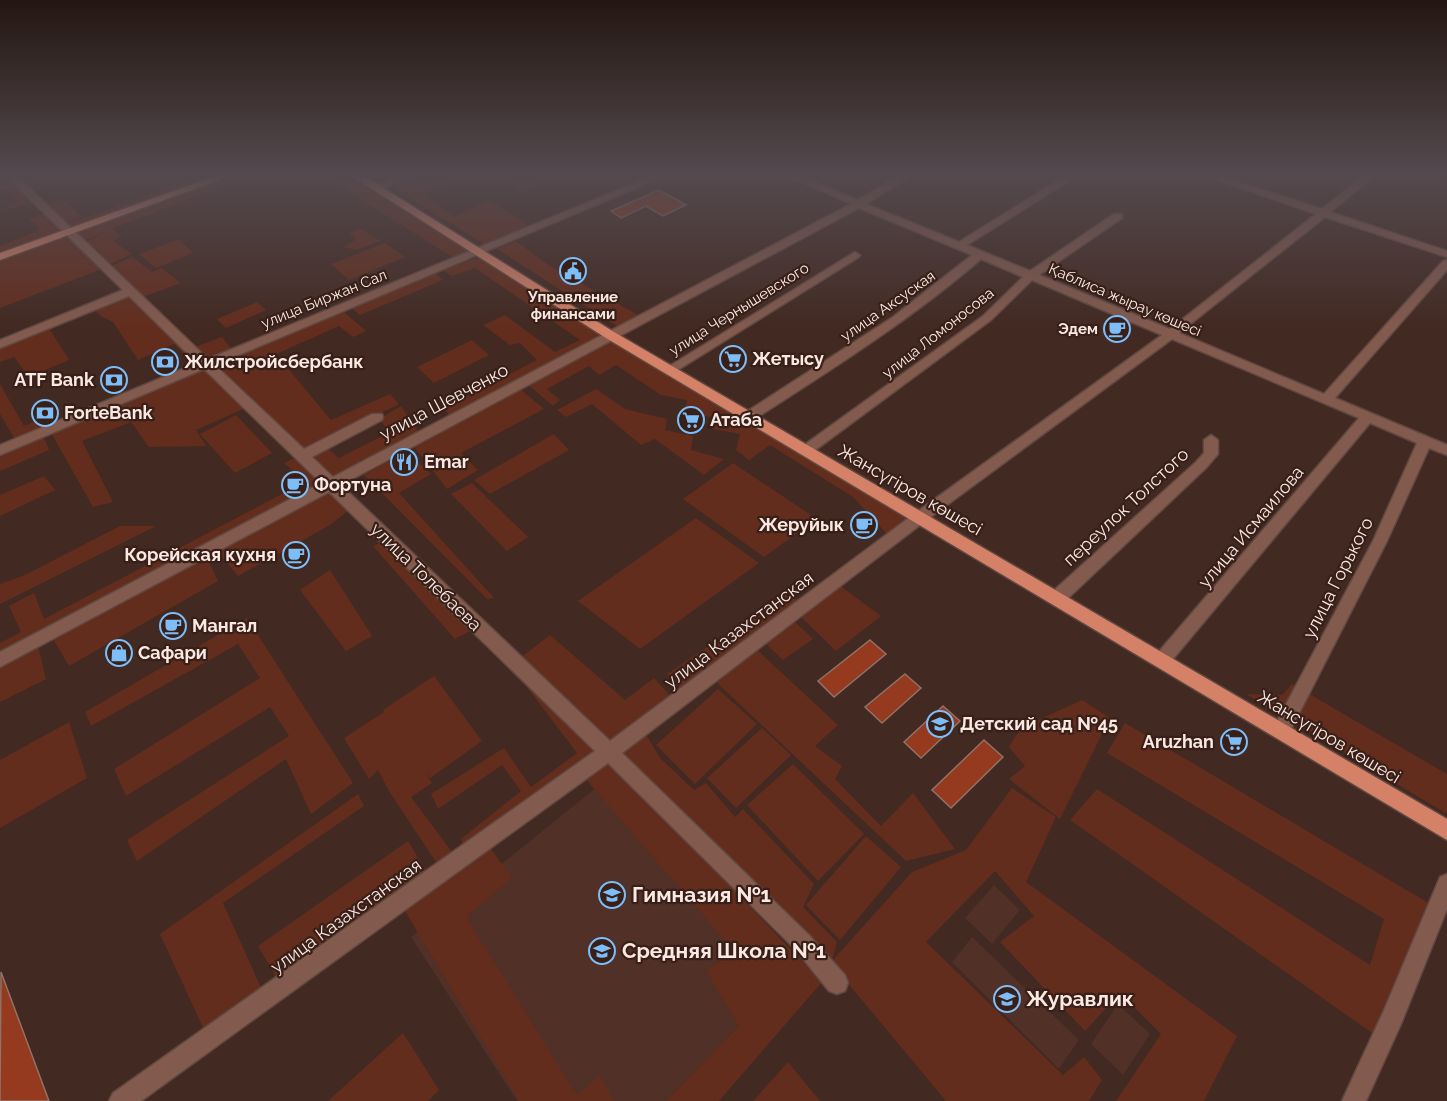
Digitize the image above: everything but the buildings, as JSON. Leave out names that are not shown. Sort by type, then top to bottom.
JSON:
[{"type":"main road","points":[[0,257],[83,227]]},
{"type":"main road","name":"Жансүгіров көшесі","points":[[439,227],[610,335],[1447,830]]},
{"type":"street","name":"улица Толебаева","points":[[65,227],[609,752],[802,942],[837,983]]},
{"type":"street","name":"улица Биржан Сал","points":[[0,450],[206,363],[539,227]]},
{"type":"street","name":"улица Шевченко","points":[[0,660],[814,227]]},
{"type":"street","name":"Қаблиса жырау көшесі","points":[[913,227],[1447,450]]},
{"type":"street","points":[[959,246],[989,227]]},
{"type":"street","name":"улица Ломоносова","points":[[805,451],[987,318],[1030,276],[1101,227]]},
{"type":"street","name":"улица Казахстанская","points":[[121,1101],[609,752],[919,518],[1170,335],[1306,227]]},
{"type":"street","points":[[1364,227],[1447,254]]},
{"type":"street","name":"улица Чернышевского","points":[[669,370],[855,255]]},
{"type":"street","name":"улица Аксуская","points":[[748,417],[908,314],[980,255]]},
{"type":"street","points":[[1326,400],[1447,263]]},
{"type":"street","points":[[0,344],[131,291]]},
{"type":"street","points":[[302,456],[377,417]]},
{"type":"street","name":"улица Исмаилова","points":[[1162,660],[1368,417]]},
{"type":"street","name":"переулок Толстого","points":[[1057,598],[1201,465],[1211,454],[1211,440]]},
{"type":"street","name":"улица Горького","points":[[1281,731],[1380,541],[1425,441]]},
{"type":"street","points":[[1354,1101],[1393,1016],[1447,884]]},
{"type":"shaded area","points":[[37,227],[61,227],[66,232],[0,256],[0,246],[40,230]]},
{"type":"shaded area","points":[[89,227],[116,227],[112,229],[121,236],[113,241],[132,254],[108,265],[84,243],[108,231],[83,241],[74,233]]},
{"type":"shaded area","points":[[405,227],[435,227],[475,252],[457,260]]},
{"type":"shaded area","points":[[457,227],[535,228],[490,248]]},
{"type":"shaded area","points":[[359,228],[381,241],[356,250],[343,247],[356,240],[350,233]]},
{"type":"shaded area","points":[[68,234],[102,269],[0,308],[0,260]]},
{"type":"shaded area","points":[[179,239],[193,253],[156,268],[139,254]]},
{"type":"shaded area","points":[[516,241],[547,264],[638,315],[618,327],[497,249]]},
{"type":"shaded area","points":[[385,243],[405,257],[349,280],[331,264]]},
{"type":"shaded area","points":[[132,257],[152,272],[161,268],[181,283],[143,297],[109,267]]},
{"type":"shaded area","points":[[480,257],[604,335],[452,417],[443,409],[537,360],[520,343],[510,345],[483,325],[505,315],[555,352],[580,340],[475,268],[452,276],[443,270]]},
{"type":"shaded area","points":[[435,273],[443,280],[360,315],[350,307]]},
{"type":"shaded area","points":[[129,292],[202,362],[194,364],[174,344],[138,360],[113,322],[95,310],[49,328],[69,360],[29,377],[14,357],[0,362],[0,345]]},
{"type":"shaded area","points":[[257,302],[266,310],[226,328],[217,319]]},
{"type":"shaded area","points":[[344,312],[366,331],[353,337],[339,326],[276,354],[331,420],[390,394],[399,404],[304,452],[211,362]]},
{"type":"shaded area","points":[[222,337],[232,350],[206,360],[195,347]]},
{"type":"shaded area","points":[[611,339],[912,519],[888,535],[853,497],[770,445],[749,460],[736,450],[740,434],[712,429],[715,418],[684,411],[687,400],[661,395],[616,365],[599,375],[589,366],[547,389],[560,400],[553,406],[526,383]]},
{"type":"shaded area","points":[[472,340],[489,355],[434,383],[417,367]]},
{"type":"shaded area","points":[[204,367],[250,406],[196,430],[206,446],[149,447],[131,422],[82,441],[113,502],[93,507],[50,431]]},
{"type":"shaded area","points":[[0,384],[24,426],[50,415],[56,424],[16,441],[0,414]]},
{"type":"shaded area","points":[[519,388],[544,409],[461,453],[478,470],[447,489],[412,444]]},
{"type":"shaded area","points":[[596,389],[625,409],[667,419],[665,430],[693,436],[691,450],[724,459],[704,475],[655,439],[641,445],[592,404],[566,417],[557,410]]},
{"type":"shaded area","points":[[401,406],[419,433],[337,478],[310,455],[327,448],[339,458],[390,432],[379,419]]},
{"type":"shaded area","points":[[236,415],[272,453],[235,473],[200,434]]},
{"type":"shaded area","points":[[554,434],[569,450],[490,494],[474,480]]},
{"type":"shaded area","points":[[43,435],[49,450],[0,471],[0,453]]},
{"type":"shaded area","points":[[406,451],[431,474],[399,493],[494,598],[487,599],[364,475]]},
{"type":"shaded area","points":[[297,457],[325,486],[0,656],[0,643],[21,632],[9,606],[34,593],[44,619],[305,482],[284,463]]},
{"type":"shaded area","points":[[733,463],[817,519],[764,557],[683,499]]},
{"type":"shaded area","points":[[44,476],[55,490],[0,516],[0,495]]},
{"type":"shaded area","points":[[472,483],[528,537],[507,551],[451,494]]},
{"type":"shaded area","points":[[330,491],[349,510],[330,525],[238,576],[216,550]]},
{"type":"shaded area","points":[[696,518],[759,563],[640,649],[578,601]]},
{"type":"shaded area","points":[[120,526],[156,526],[0,604],[0,584],[25,575]]},
{"type":"shaded area","points":[[383,542],[472,630],[455,639],[373,546]]},
{"type":"shaded area","points":[[206,556],[218,581],[69,666],[53,639]]},
{"type":"shaded area","points":[[330,570],[372,636],[346,651],[300,590]]},
{"type":"shaded area","points":[[839,585],[881,616],[836,651],[798,614]]},
{"type":"shaded area","points":[[791,591],[799,603],[683,691],[667,674]]},
{"type":"shaded area","points":[[247,618],[353,783],[311,814],[286,759],[137,861],[127,840],[289,736],[270,707],[126,796],[114,769],[260,678],[238,644],[91,726],[85,712]]},
{"type":"shaded area","points":[[793,620],[813,639],[783,660],[763,641]]},
{"type":"shaded area","points":[[550,635],[625,700],[654,678],[671,697],[608,742],[519,659]]},
{"type":"shaded area","points":[[38,645],[46,679],[0,702],[0,666]]},
{"type":"shaded area","points":[[755,648],[838,725],[815,746],[842,766],[835,779],[881,826],[913,793],[955,849],[906,861],[714,680]]},
{"type":"shaded area","points":[[514,670],[600,752],[464,848],[461,839],[521,791],[502,765],[438,809],[431,794],[504,748],[531,787],[577,753]]},
{"type":"shaded area","points":[[434,676],[482,741],[430,778],[425,772],[432,783],[411,797],[455,856],[442,871],[389,791],[378,770],[369,779],[344,738]]},
{"type":"shaded area","points":[[1292,684],[1447,774],[1447,814],[1246,694],[1282,695]]},
{"type":"shaded area","points":[[718,689],[757,724],[695,784],[656,745]]},
{"type":"shaded area","points":[[1082,700],[1110,718],[1060,819],[1009,779],[1025,766],[1009,747],[1021,728]]},
{"type":"shaded area","points":[[69,722],[87,778],[0,828],[0,760]]},
{"type":"shaded area","points":[[1125,723],[1430,904],[1375,1035],[1070,820],[1097,789],[1370,965],[1384,919],[1107,753]]},
{"type":"shaded area","points":[[762,728],[791,755],[736,808],[707,778]]},
{"type":"shaded area","points":[[644,731],[660,758],[694,790],[706,783],[735,817],[743,809],[814,884],[803,907],[837,942],[832,961],[912,872],[966,850],[1012,788],[1056,817],[1026,882],[1237,1036],[1204,1101],[1116,1101],[1161,1034],[1120,993],[1085,1031],[1000,942],[1034,916],[995,871],[926,942],[1063,1075],[1084,1057],[1102,1080],[1089,1101],[946,1101],[831,963],[617,751]]},
{"type":"shaded area","points":[[610,761],[822,982],[719,1101],[666,1101],[739,1026],[706,971],[734,951],[583,776]]},
{"type":"shaded area","points":[[793,764],[864,834],[818,881],[747,805]]},
{"type":"shaded area","name":"Средняя Школа №1","points":[[608,778],[798,966],[666,1101],[517,1101],[411,937]]},
{"type":"shaded area","points":[[358,794],[364,806],[223,903],[262,990],[204,1030],[160,934]]},
{"type":"shaded area","points":[[866,836],[901,867],[840,940],[806,905]]},
{"type":"shaded area","points":[[408,841],[427,873],[278,980],[258,946]]},
{"type":"shaded area","points":[[489,846],[512,878],[466,917],[577,1095],[600,1075],[614,1101],[519,1101],[402,906]]},
{"type":"shaded area","points":[[994,885],[1020,910],[992,944],[965,918]]},
{"type":"shaded area","points":[[972,937],[1079,1040],[1059,1069],[952,962]]},
{"type":"shaded area","points":[[1118,1004],[1150,1034],[1123,1075],[1091,1044]]},
{"type":"shaded area","points":[[403,1033],[439,1090],[428,1101],[328,1101]]},
{"type":"shaded area","points":[[788,1062],[820,1101],[753,1101]]},
{"type":"place","name":"Управление финансами","points":[[573,271]]},
{"type":"place","name":"Эдем","points":[[1117,329]]},
{"type":"place","name":"Жетысу","points":[[733,359]]},
{"type":"place","name":"Жилстройсбербанк","points":[[165,362]]},
{"type":"place","name":"ATF Bank","points":[[114,380]]},
{"type":"place","name":"ForteBank","points":[[45,413]]},
{"type":"place","name":"Атаба","points":[[691,420]]},
{"type":"place","name":"Emar","points":[[404,462]]},
{"type":"place","name":"Фортуна","points":[[295,485]]},
{"type":"place","name":"Жеруйык","points":[[864,525]]},
{"type":"place","name":"Корейская кухня","points":[[296,555]]},
{"type":"place","name":"Мангал","points":[[173,626]]},
{"type":"place","name":"Сафари","points":[[119,653]]},
{"type":"place","name":"Детский сад №45","points":[[940,724]]},
{"type":"place","name":"Aruzhan","points":[[1234,742]]},
{"type":"place","name":"Гимназия №1","points":[[612,895]]},
{"type":"place","name":"Средняя Школа №1","points":[[602,951]]},
{"type":"place","name":"Журавлик","points":[[1007,999]]}]
